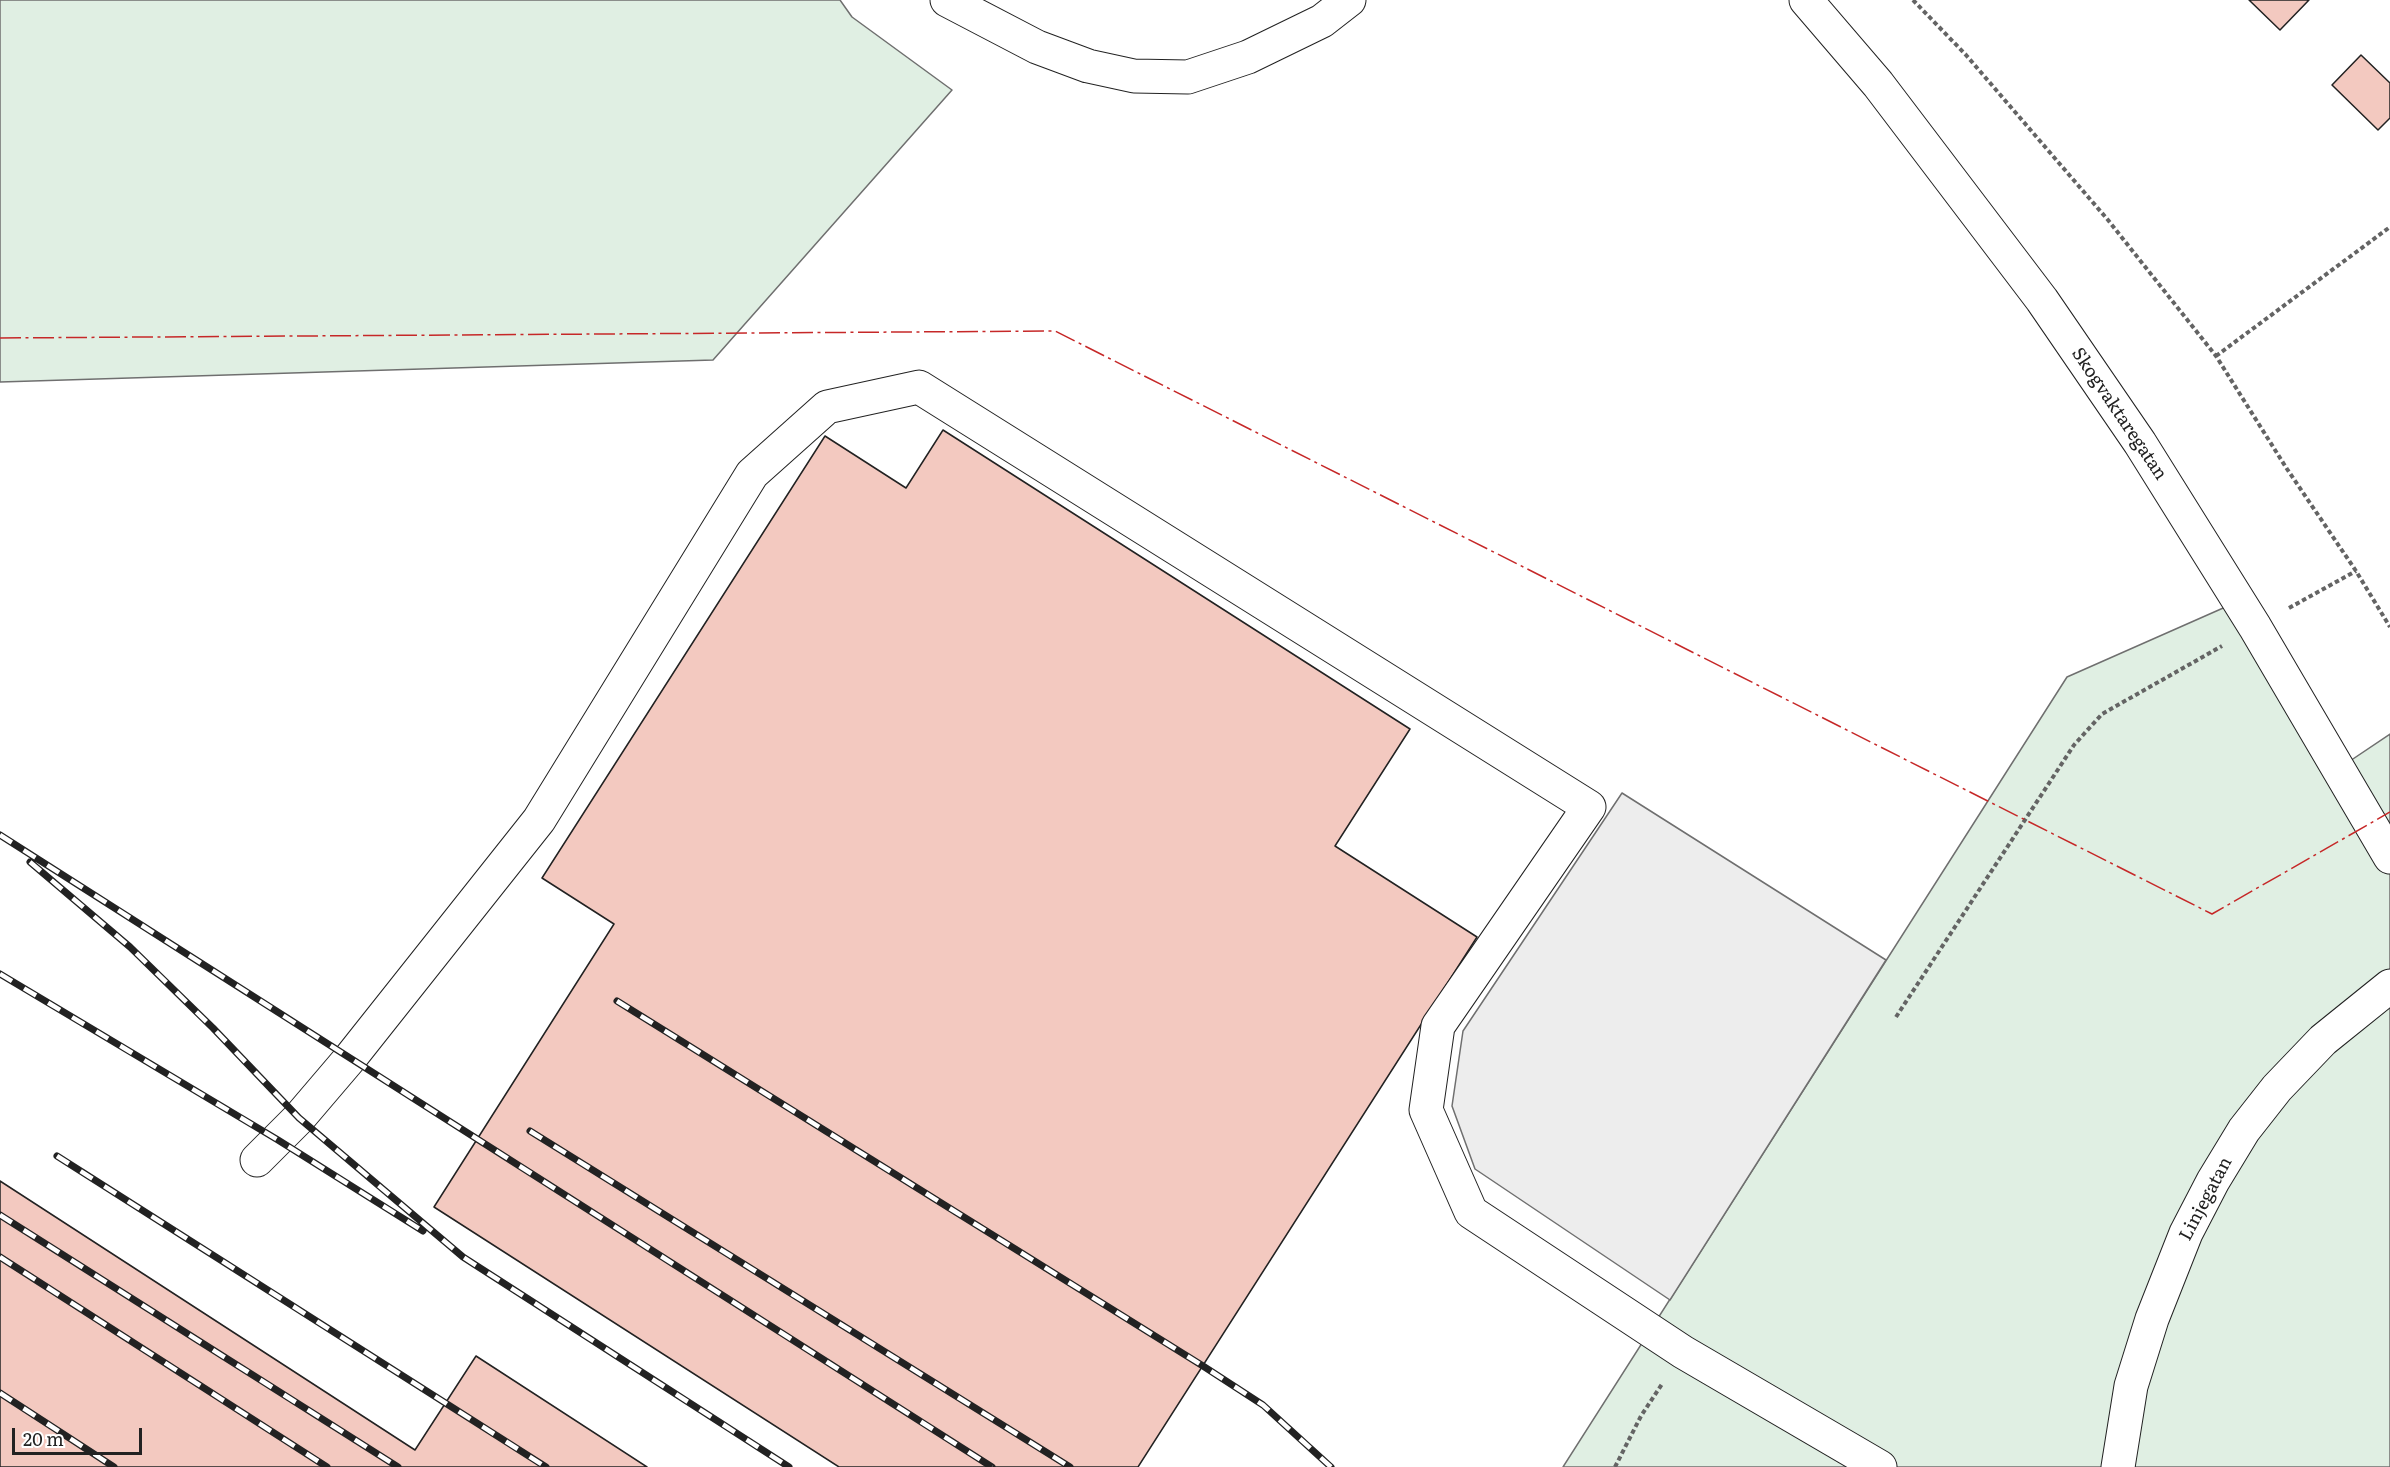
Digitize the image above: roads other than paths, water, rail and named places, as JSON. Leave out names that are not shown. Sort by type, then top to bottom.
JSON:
[{"type":"street","points":[[947,0],[1036,47],[1088,66],[1134,76],[1188,77],[1258,52],[1322,21],[1349,0]]},
{"type":"street","name":"Skogvaktaregatan","points":[[1806,0],[1878,84],[2042,300],[2140,443],[2255,627],[2390,857]]},
{"type":"street","points":[[257,1160],[299,1118],[351,1057],[539,820],[752,474],[827,407],[919,387],[1589,807],[1438,1026],[1426,1110],[1471,1212],[1683,1352],[1880,1467]]},
{"type":"street","name":"Linjegatan","points":[[2118,1467],[2131,1386],[2152,1319],[2186,1233],[2213,1181],[2244,1130],[2277,1088],[2323,1041],[2390,986]]},
{"type":"railway","points":[[0,835],[992,1467]]},
{"type":"railway","points":[[30,862],[130,947],[213,1028],[299,1118],[463,1257],[789,1467]]},
{"type":"railway","points":[[0,974],[278,1140],[423,1231]]},
{"type":"railway","points":[[617,1001],[1263,1405],[1331,1467]]},
{"type":"railway","points":[[530,1131],[1070,1467]]},
{"type":"railway","points":[[57,1156],[546,1467]]},
{"type":"railway","points":[[0,1215],[398,1467]]},
{"type":"railway","points":[[0,1257],[327,1467]]},
{"type":"railway","points":[[0,1393],[114,1467]]}]
